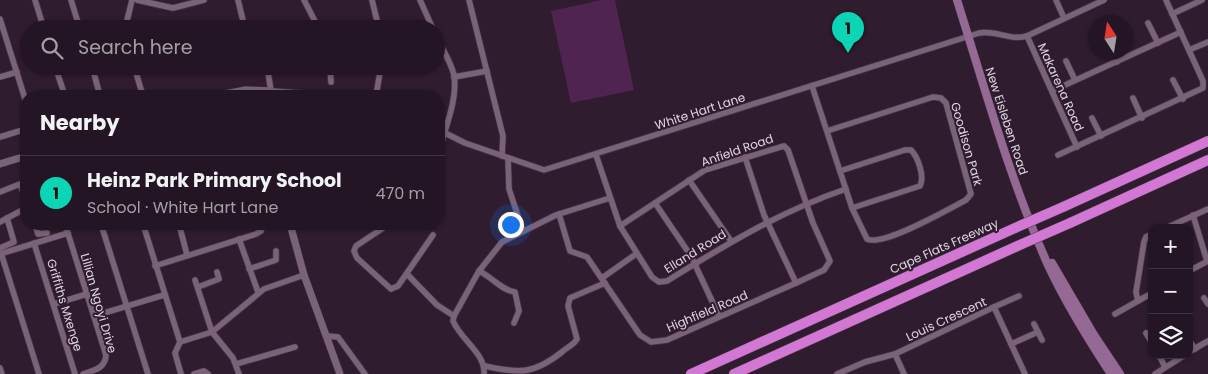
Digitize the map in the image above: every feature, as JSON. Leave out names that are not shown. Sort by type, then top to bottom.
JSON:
[{"type":"highway","name":"Cape Flats Freeway","points":[[691,374],[1208,141]]},
{"type":"highway","points":[[734,374],[1208,160]]},
{"type":"main road","name":"New Eisleben Road","points":[[957,0],[1013,175],[1048,264],[1074,316],[1111,374]]},
{"type":"main road","name":"New Eisleben Road","points":[[1042,246],[1120,374]]},
{"type":"street","points":[[34,0],[41,20]]},
{"type":"street","points":[[71,0],[77,20]]},
{"type":"street","points":[[127,20],[132,0]]},
{"type":"street","points":[[137,0],[173,8],[204,0]]},
{"type":"street","points":[[238,0],[243,20]]},
{"type":"street","points":[[304,0],[314,20]]},
{"type":"street","points":[[372,0],[377,20]]},
{"type":"street","points":[[420,0],[429,20]]},
{"type":"street","points":[[470,0],[503,136],[509,189],[523,231]]},
{"type":"street","points":[[1056,0],[1064,18]]},
{"type":"street","points":[[1027,36],[1104,0]]},
{"type":"street","points":[[1058,155],[1202,90],[1204,86],[1166,0]]},
{"type":"street","points":[[1172,14],[1202,0]]},
{"type":"street","points":[[0,19],[2,35],[22,90]]},
{"type":"street","points":[[1148,23],[1158,43]]},
{"type":"street","name":"White Hart Lane","points":[[445,133],[465,143],[544,170],[968,37],[991,31],[1015,38],[1027,36]]},
{"type":"street","points":[[1052,91],[1181,32]]},
{"type":"street","name":"Makarena Road","points":[[1027,36],[1077,147]]},
{"type":"street","points":[[1189,50],[1208,42]]},
{"type":"street","points":[[445,56],[454,77],[452,99],[445,119]]},
{"type":"street","points":[[1066,61],[1075,80]]},
{"type":"street","points":[[454,77],[488,71]]},
{"type":"street","points":[[0,77],[17,72]]},
{"type":"street","points":[[59,75],[63,90]]},
{"type":"street","points":[[94,75],[98,90]]},
{"type":"street","points":[[137,75],[141,90]]},
{"type":"street","points":[[268,75],[270,90]]},
{"type":"street","points":[[331,75],[331,82]]},
{"type":"street","points":[[377,90],[380,75]]},
{"type":"street","points":[[1173,80],[1183,99]]},
{"type":"street","points":[[812,86],[852,208],[920,186],[922,177],[915,154],[911,150],[904,150],[840,171]]},
{"type":"street","name":"Goodison Park","points":[[827,131],[933,97],[941,98],[946,103],[970,183],[969,197],[920,224],[874,242],[865,237],[852,208]]},
{"type":"street","points":[[1133,98],[1142,118]]},
{"type":"street","points":[[1092,118],[1101,136]]},
{"type":"street","points":[[0,137],[20,131]]},
{"type":"street","name":"Anfield Road","points":[[620,226],[705,170],[777,146],[787,147],[806,203]]},
{"type":"street","name":"Elland Road","points":[[596,155],[620,226],[652,277],[659,282],[667,281],[731,240],[806,203],[846,189]]},
{"type":"street","points":[[745,157],[767,223],[796,283]]},
{"type":"street","points":[[0,164],[20,158]]},
{"type":"street","points":[[690,180],[731,240]]},
{"type":"street","points":[[0,192],[20,184]]},
{"type":"street","points":[[484,374],[485,366],[482,358],[458,334],[453,321],[479,272],[498,245],[560,213],[610,198]]},
{"type":"street","name":"Highfield Road","points":[[560,213],[569,249],[572,252],[587,257],[640,335],[651,342],[660,342],[769,296],[824,270],[830,261],[806,203]]},
{"type":"street","points":[[655,204],[695,263],[719,316]]},
{"type":"street","points":[[1174,224],[1208,208]]},
{"type":"street","points":[[0,222],[20,211]]},
{"type":"street","points":[[1193,215],[1208,261],[1193,269]]},
{"type":"street","points":[[0,252],[14,241],[7,218]]},
{"type":"street","points":[[36,230],[38,234],[48,233]]},
{"type":"street","points":[[103,230],[148,374]]},
{"type":"street","points":[[145,230],[180,342],[175,353],[181,374]]},
{"type":"street","points":[[181,230],[187,255]]},
{"type":"street","points":[[155,266],[259,233],[260,230]]},
{"type":"street","points":[[292,230],[304,275],[340,374]]},
{"type":"street","points":[[380,230],[356,246],[354,253],[360,262],[392,289],[398,286],[433,235]]},
{"type":"street","points":[[0,252],[68,232]]},
{"type":"street","name":"Lillian Ngoyi Drive","points":[[68,232],[106,358],[101,367],[83,374]]},
{"type":"street","points":[[1138,301],[1136,292],[1144,242],[1148,236]]},
{"type":"street","points":[[239,239],[258,292]]},
{"type":"street","name":"Griffiths Mxenge","points":[[34,243],[75,374]]},
{"type":"street","points":[[249,269],[276,260],[276,251]]},
{"type":"street","points":[[0,252],[39,374]]},
{"type":"street","points":[[485,366],[515,373],[525,373],[546,365],[577,339],[568,306],[570,298],[603,280],[636,254]]},
{"type":"street","points":[[198,287],[217,280],[217,272]]},
{"type":"street","points":[[479,272],[492,278],[506,290],[517,294],[519,313],[514,324]]},
{"type":"street","points":[[407,274],[437,305],[454,316]]},
{"type":"street","points":[[180,342],[212,332],[258,292],[304,275]]},
{"type":"street","points":[[195,280],[212,332],[236,364],[239,374]]},
{"type":"street","points":[[54,304],[87,294]]},
{"type":"street","points":[[94,316],[164,295]]},
{"type":"street","points":[[1115,314],[1148,295]]},
{"type":"street","points":[[994,308],[1019,296]]},
{"type":"street","points":[[1204,298],[1208,304]]},
{"type":"street","name":"Louis Crescent","points":[[837,374],[864,362],[895,354],[994,308],[1025,374]]},
{"type":"street","points":[[1034,324],[1042,340]]},
{"type":"street","points":[[1012,344],[1038,332]]},
{"type":"street","points":[[327,336],[338,337],[365,374]]},
{"type":"street","points":[[1193,350],[1208,341]]},
{"type":"street","points":[[236,364],[295,347]]},
{"type":"street","points":[[895,354],[904,374]]},
{"type":"street","points":[[1161,359],[1165,367]]},
{"type":"street","points":[[1155,374],[1178,359]]},
{"type":"street","points":[[0,368],[2,374]]},
{"type":"street","points":[[194,374],[204,371],[208,374]]},
{"type":"shaded area","points":[[601,0],[615,0],[634,90],[571,103],[551,11]]},
{"type":"place","name":"Heinz Park Primary School","points":[[848,53]]}]
